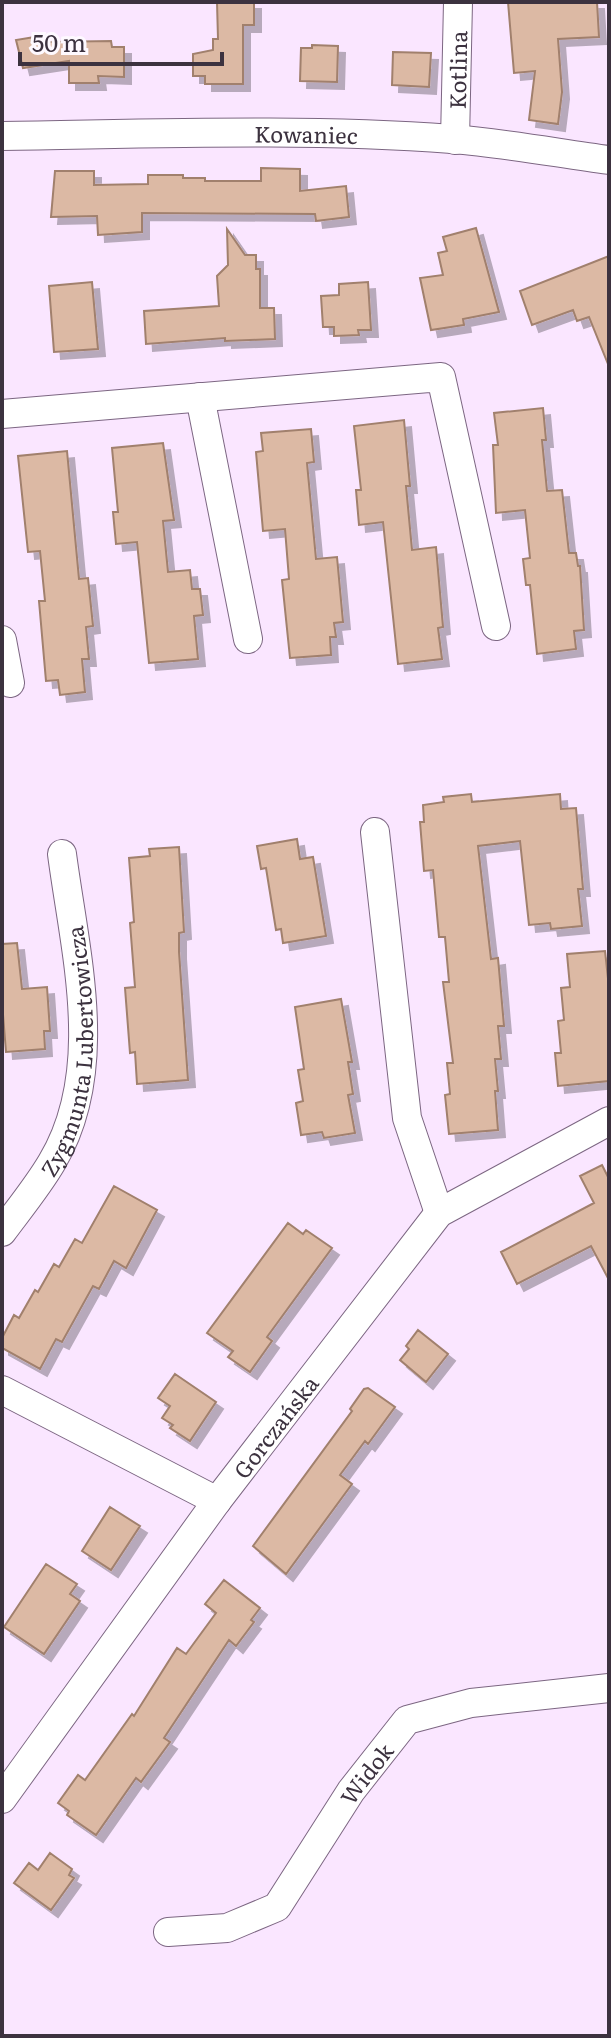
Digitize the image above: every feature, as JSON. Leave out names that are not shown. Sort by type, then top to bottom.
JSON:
[{"type":"street","name":"Kotlina","points":[[455,140],[458,2]]},
{"type":"street","name":"Kowaniec","points":[[2,136],[275,132],[455,140],[609,160]]},
{"type":"street","points":[[2,414],[441,377],[496,626]]},
{"type":"street","points":[[200,397],[248,639]]},
{"type":"street","points":[[2,640],[10,683]]},
{"type":"street","points":[[375,832],[407,1118],[439,1213]]},
{"type":"street","name":"Zygmunta Lubertowicza","points":[[2,1232],[53,1160],[72,1115],[83,1067],[82,1005],[62,854]]},
{"type":"street","name":"Gorczańska","points":[[2,1799],[217,1501],[439,1213],[609,1121]]},
{"type":"street","points":[[2,1390],[217,1501]]},
{"type":"street","name":"Widok","points":[[168,1932],[227,1928],[277,1907],[351,1791],[407,1720],[471,1703],[609,1688]]},
{"type":"building","points":[[217,2],[254,2],[254,25],[243,25],[243,84],[205,84],[205,76],[193,76],[193,54],[213,50],[213,39],[218,39]]},
{"type":"building","points":[[508,2],[597,2],[599,37],[558,39],[562,92],[558,124],[529,120],[535,71],[514,73]]},
{"type":"building","points":[[47,35],[48,42],[111,41],[112,47],[124,47],[124,77],[98,76],[99,83],[69,83],[69,61],[23,68],[16,40]]},
{"type":"building","points":[[312,45],[338,46],[337,82],[300,81],[301,48],[312,48]]},
{"type":"building","points":[[393,52],[431,53],[429,87],[392,85]]},
{"type":"building","points":[[261,168],[300,169],[300,191],[346,186],[349,217],[316,221],[315,214],[142,213],[142,232],[98,235],[97,216],[51,217],[55,171],[94,171],[94,185],[148,184],[148,175],[183,175],[183,178],[205,178],[205,181],[261,181]]},
{"type":"building","points":[[476,228],[499,312],[463,319],[464,325],[431,330],[420,278],[443,275],[438,253],[447,251],[443,237]]},
{"type":"building","points":[[227,229],[245,255],[256,255],[256,269],[260,269],[260,308],[274,308],[275,339],[225,341],[225,338],[146,344],[144,311],[219,306],[217,276],[228,265]]},
{"type":"building","points":[[609,256],[608,364],[589,317],[577,321],[573,310],[532,325],[520,291]]},
{"type":"building","points":[[92,282],[98,349],[54,352],[49,286]]},
{"type":"building","points":[[368,282],[371,330],[358,330],[359,335],[334,336],[334,327],[323,327],[321,296],[339,295],[339,284]]},
{"type":"building","points":[[543,408],[546,440],[542,440],[547,491],[562,490],[569,553],[576,553],[580,566],[584,630],[574,631],[576,649],[537,654],[530,585],[526,585],[523,559],[530,558],[525,510],[496,513],[493,445],[498,445],[494,413]]},
{"type":"building","points":[[404,420],[412,550],[436,547],[443,627],[438,628],[442,659],[398,664],[383,522],[359,525],[356,490],[361,490],[354,426]]},
{"type":"building","points":[[311,429],[314,462],[307,463],[316,559],[337,557],[343,622],[334,623],[336,637],[330,637],[331,655],[290,658],[282,580],[289,579],[285,529],[263,531],[256,452],[263,451],[261,433]]},
{"type":"building","points":[[163,443],[174,520],[163,521],[168,572],[190,570],[192,589],[200,589],[203,615],[194,616],[198,659],[149,663],[137,542],[116,544],[113,512],[118,512],[112,448]]},
{"type":"building","points":[[67,451],[79,579],[88,578],[93,626],[86,627],[89,659],[82,659],[85,692],[60,695],[58,680],[46,681],[39,601],[45,601],[40,551],[28,552],[18,456]]},
{"type":"building","points":[[471,794],[472,802],[560,794],[561,809],[576,808],[583,889],[578,889],[582,926],[551,929],[550,923],[529,925],[520,841],[478,846],[491,959],[498,958],[504,1026],[498,1026],[501,1059],[495,1059],[498,1130],[449,1134],[445,1095],[450,1094],[447,1063],[453,1063],[443,982],[449,982],[445,937],[439,937],[433,870],[424,871],[420,822],[424,822],[423,805],[444,802],[443,797]]},
{"type":"building","points":[[297,839],[300,859],[313,857],[326,936],[283,943],[281,929],[276,930],[266,868],[261,869],[257,846]]},
{"type":"building","points":[[179,847],[184,932],[179,933],[179,952],[188,1080],[137,1084],[135,1052],[130,1053],[125,988],[135,987],[129,858],[150,856],[149,849]]},
{"type":"building","points":[[17,943],[22,989],[47,987],[50,1031],[44,1031],[45,1049],[6,1052],[2,944]]},
{"type":"building","points":[[605,951],[609,988],[609,1081],[558,1086],[555,1053],[561,1053],[558,1021],[564,1020],[561,988],[570,987],[567,954]]},
{"type":"building","points":[[341,999],[352,1062],[348,1062],[353,1094],[348,1095],[355,1133],[324,1138],[322,1132],[301,1135],[296,1103],[303,1101],[298,1070],[304,1069],[295,1007]]},
{"type":"building","points":[[602,1165],[609,1179],[609,1280],[591,1246],[517,1284],[501,1252],[594,1203],[580,1176]]},
{"type":"building","points":[[114,1186],[157,1210],[126,1268],[114,1261],[99,1289],[93,1286],[62,1342],[56,1339],[40,1369],[2,1348],[2,1338],[14,1315],[19,1318],[54,1264],[59,1267],[75,1239],[82,1243]]},
{"type":"building","points":[[288,1223],[303,1234],[306,1230],[332,1248],[267,1337],[272,1341],[250,1372],[228,1357],[233,1351],[207,1333]]},
{"type":"building","points":[[418,1330],[448,1354],[426,1382],[400,1360]]},
{"type":"building","points":[[175,1374],[216,1402],[190,1441],[170,1428],[173,1425],[162,1418],[170,1406],[158,1398]]},
{"type":"building","points":[[368,1388],[395,1407],[340,1475],[352,1484],[286,1574],[253,1546],[352,1411],[350,1409],[364,1389]]},
{"type":"building","points":[[110,1507],[140,1526],[111,1570],[82,1551]]},
{"type":"building","points":[[46,1564],[77,1584],[70,1594],[80,1601],[44,1654],[4,1627]]},
{"type":"building","points":[[224,1580],[260,1608],[251,1620],[254,1622],[236,1646],[229,1640],[164,1738],[170,1742],[141,1782],[136,1778],[96,1835],[67,1815],[69,1811],[58,1803],[78,1775],[85,1780],[132,1714],[134,1716],[177,1648],[186,1654],[216,1613],[205,1604]]},
{"type":"building","points":[[50,1853],[72,1869],[69,1875],[74,1878],[51,1910],[14,1883],[29,1863],[38,1870]]}]
